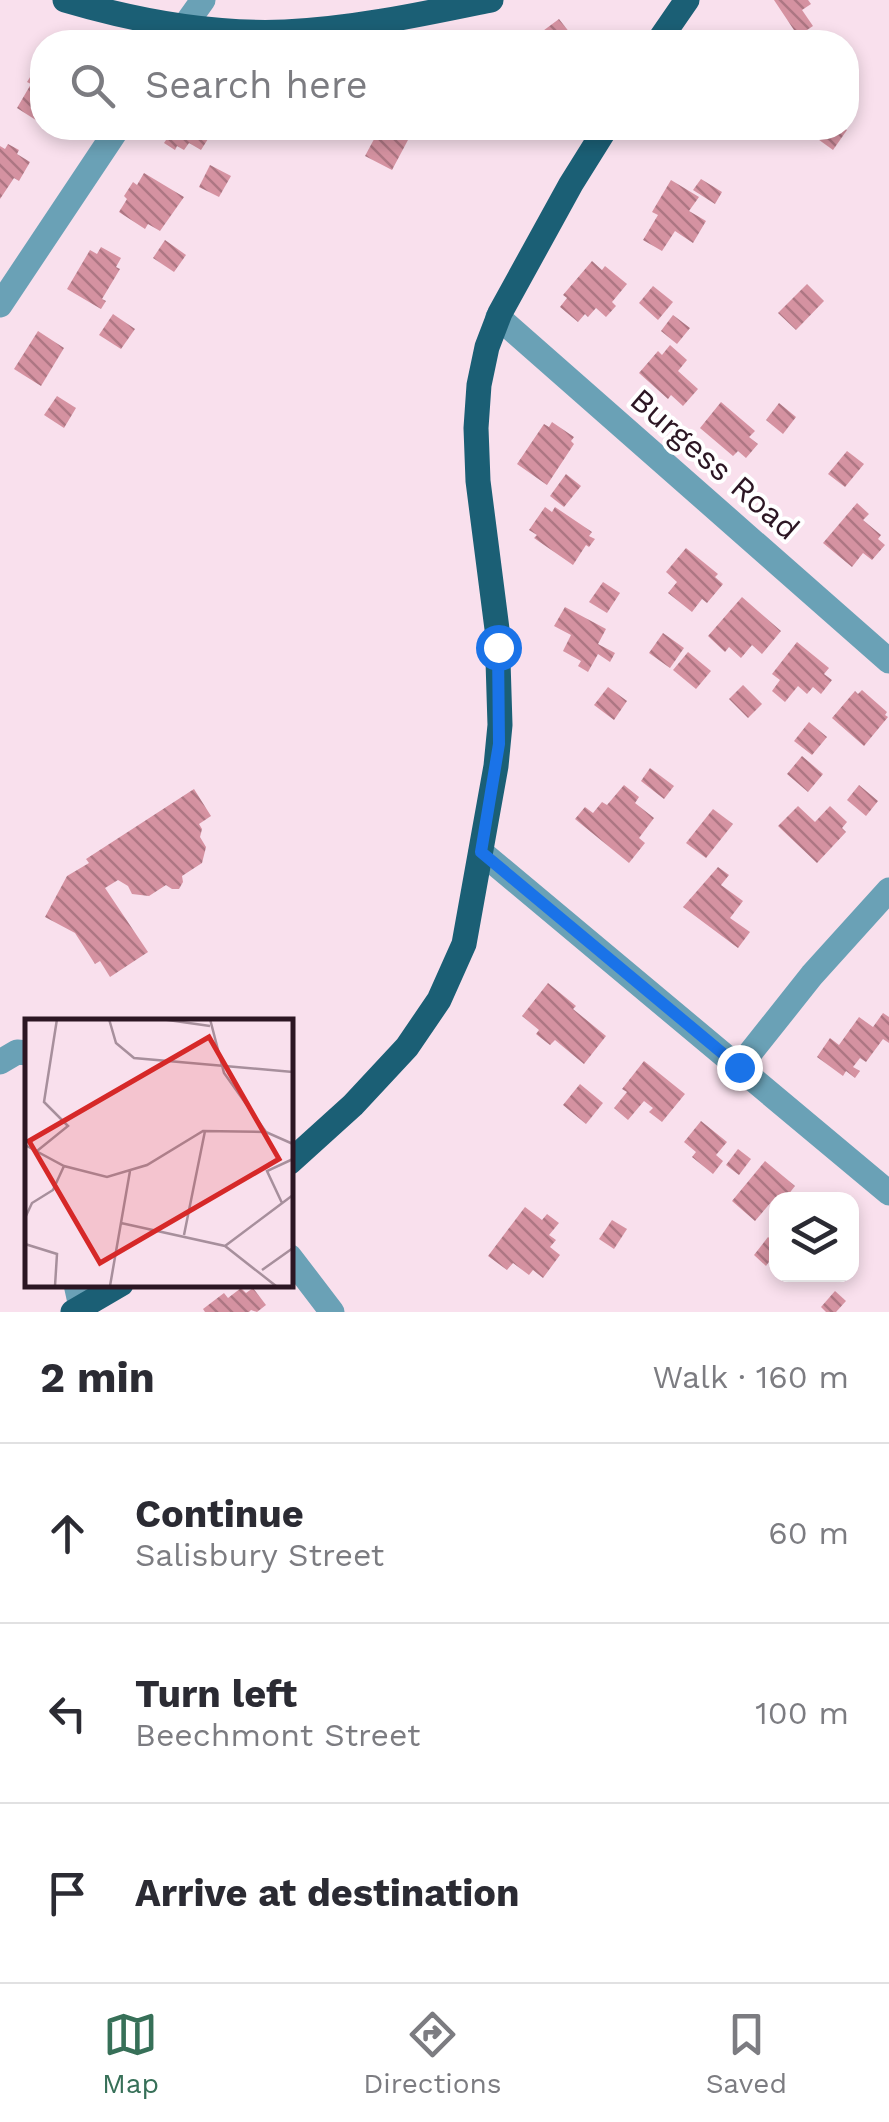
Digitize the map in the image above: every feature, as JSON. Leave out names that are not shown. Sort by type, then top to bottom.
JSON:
[{"type":"main road","points":[[65,0],[163,30]]},
{"type":"main road","points":[[309,30],[491,0]]},
{"type":"main road","points":[[666,30],[687,0]]},
{"type":"main road","points":[[292,1160],[353,1106],[407,1047],[447,985],[464,944],[499,744],[498,629],[478,481],[476,428],[483,364],[498,317],[598,140]]},
{"type":"main road","points":[[77,1301],[113,1287]]},
{"type":"street","points":[[183,30],[204,0]]},
{"type":"street","points":[[0,306],[110,140]]},
{"type":"street","name":"Burgess Road","points":[[498,317],[889,661]]},
{"type":"street","points":[[481,852],[889,1193]]},
{"type":"street","points":[[739,1067],[812,976],[889,890]]},
{"type":"street","points":[[0,1062],[17,1052],[25,1053]]},
{"type":"street","points":[[292,1260],[332,1312]]},
{"type":"building","points":[[774,0],[808,0],[811,4],[802,10],[813,26],[794,30]]},
{"type":"building","points":[[559,19],[568,30],[544,30]]},
{"type":"building","points":[[30,86],[30,116],[17,108]]},
{"type":"building","points":[[207,140],[201,150],[189,143],[184,150],[177,146],[175,150],[164,143]]},
{"type":"building","points":[[374,140],[408,140],[392,170],[365,156]]},
{"type":"building","points":[[819,140],[840,140],[833,150]]},
{"type":"building","points":[[8,144],[30,162],[19,181],[14,178],[0,199],[0,146],[5,149]]},
{"type":"building","points":[[210,165],[231,176],[219,197],[199,187]]},
{"type":"building","points":[[144,173],[184,197],[160,231],[148,224],[145,229],[119,212],[127,199],[124,196]]},
{"type":"building","points":[[701,179],[722,192],[715,204],[693,190]]},
{"type":"building","points":[[671,180],[699,197],[689,211],[706,221],[693,243],[675,231],[662,251],[643,240],[658,215],[652,212]]},
{"type":"building","points":[[165,240],[186,255],[174,272],[153,258]]},
{"type":"building","points":[[101,247],[121,258],[116,267],[120,269],[102,299],[106,301],[101,309],[67,289],[90,250],[97,254]]},
{"type":"building","points":[[592,261],[627,284],[606,317],[596,308],[578,322],[560,307],[567,298],[563,295]]},
{"type":"building","points":[[807,284],[824,301],[796,330],[778,313]]},
{"type":"building","points":[[653,286],[673,302],[658,320],[639,303]]},
{"type":"building","points":[[113,314],[135,329],[121,349],[99,335]]},
{"type":"building","points":[[673,315],[690,328],[677,344],[661,331]]},
{"type":"building","points":[[38,331],[64,348],[41,386],[14,369]]},
{"type":"building","points":[[670,345],[687,360],[678,371],[698,389],[683,406],[671,395],[668,399],[639,373],[658,351],[662,355]]},
{"type":"building","points":[[57,396],[76,408],[64,428],[44,415]]},
{"type":"building","points":[[721,402],[755,431],[749,437],[758,444],[746,458],[738,451],[733,456],[700,428]]},
{"type":"building","points":[[779,403],[796,417],[783,434],[766,420]]},
{"type":"building","points":[[552,422],[574,437],[574,444],[547,485],[517,464],[544,424],[549,427]]},
{"type":"building","points":[[847,451],[864,464],[845,487],[828,474]]},
{"type":"building","points":[[566,474],[581,486],[564,507],[550,496]]},
{"type":"building","points":[[857,503],[869,514],[863,520],[881,535],[878,539],[885,545],[872,560],[863,553],[852,567],[823,543]]},
{"type":"building","points":[[545,507],[552,512],[555,507],[592,532],[589,536],[595,539],[573,565],[534,538],[537,535],[529,530]]},
{"type":"building","points":[[686,548],[718,574],[715,577],[723,584],[707,603],[702,599],[692,612],[668,593],[677,582],[666,572]]},
{"type":"building","points":[[603,582],[620,593],[607,613],[589,602]]},
{"type":"building","points":[[742,597],[781,631],[762,654],[752,645],[741,658],[729,647],[725,652],[708,636]]},
{"type":"building","points":[[565,607],[606,629],[598,644],[615,653],[610,662],[598,654],[588,672],[578,666],[581,661],[563,651],[571,635],[554,626]]},
{"type":"building","points":[[663,633],[684,648],[670,668],[649,653]]},
{"type":"building","points":[[797,642],[829,668],[824,674],[832,680],[821,694],[813,687],[807,694],[798,686],[785,702],[772,691],[780,680],[772,674]]},
{"type":"building","points":[[688,652],[711,671],[696,689],[673,670]]},
{"type":"building","points":[[743,685],[762,704],[748,718],[729,699]]},
{"type":"building","points":[[608,687],[627,701],[614,720],[594,705]]},
{"type":"building","points":[[862,690],[888,717],[864,746],[832,718],[855,691],[858,694]]},
{"type":"building","points":[[809,722],[827,737],[812,755],[794,741]]},
{"type":"building","points":[[802,756],[823,774],[808,792],[787,774]]},
{"type":"building","points":[[650,768],[674,786],[664,799],[641,781]]},
{"type":"building","points":[[624,785],[639,797],[635,803],[654,818],[639,838],[645,843],[629,863],[575,819],[585,807],[593,813],[602,802],[607,805]]},
{"type":"building","points":[[859,785],[878,801],[866,816],[847,800]]},
{"type":"building","points":[[194,789],[211,816],[199,824],[206,847],[202,863],[182,876],[179,889],[166,885],[149,896],[132,894],[118,880],[105,888],[148,952],[110,977],[100,961],[95,964],[75,933],[45,917],[67,876],[89,863],[86,859]]},
{"type":"building","points":[[798,806],[815,822],[830,806],[847,822],[842,828],[846,832],[817,863],[778,826]]},
{"type":"building","points":[[713,809],[733,824],[706,858],[686,843]]},
{"type":"building","points":[[718,867],[729,875],[721,885],[743,901],[730,918],[750,932],[738,948],[683,907]]},
{"type":"building","points":[[548,983],[606,1036],[584,1064],[555,1040],[550,1045],[522,1016]]},
{"type":"building","points":[[883,1013],[889,1017],[889,1043],[883,1039],[866,1062],[860,1058],[853,1067],[860,1071],[855,1078],[846,1071],[843,1076],[817,1057],[830,1038],[839,1045],[859,1017],[873,1027]]},
{"type":"building","points":[[644,1061],[685,1094],[662,1122],[649,1112],[653,1108],[644,1101],[628,1120],[614,1108],[627,1092],[622,1089]]},
{"type":"building","points":[[580,1084],[603,1103],[586,1124],[563,1105]]},
{"type":"building","points":[[701,1121],[727,1142],[716,1155],[723,1161],[713,1174],[692,1157],[696,1152],[684,1142]]},
{"type":"building","points":[[738,1149],[751,1159],[739,1175],[726,1165]]},
{"type":"building","points":[[765,1161],[795,1186],[790,1192],[769,1192],[769,1205],[755,1221],[732,1201]]},
{"type":"building","points":[[525,1207],[542,1220],[547,1214],[559,1223],[549,1235],[556,1240],[550,1247],[560,1255],[543,1278],[533,1270],[529,1275],[513,1263],[507,1270],[488,1256]]},
{"type":"building","points":[[612,1220],[627,1229],[614,1249],[599,1239]]},
{"type":"building","points":[[768,1237],[766,1266],[754,1255]]},
{"type":"building","points":[[241,1288],[246,1293],[253,1288],[266,1305],[257,1312],[203,1309],[224,1293],[228,1298]]},
{"type":"building","points":[[835,1291],[846,1301],[836,1312],[826,1312],[821,1307]]},
{"type":"route","points":[[498,647],[499,744],[481,852],[739,1067]]}]
